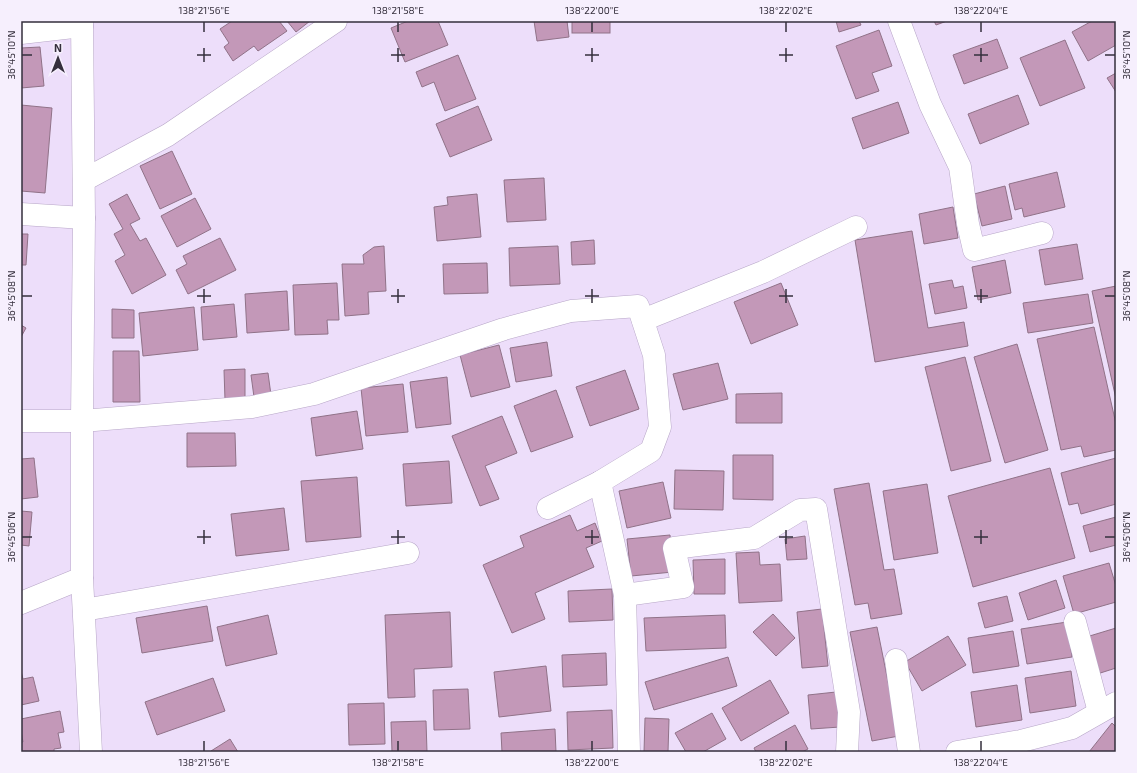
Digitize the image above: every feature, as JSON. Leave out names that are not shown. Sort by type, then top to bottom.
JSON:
[{"type":"street","points":[[84,180],[168,135],[336,21]]},
{"type":"street","points":[[900,21],[930,104],[960,167],[968,224],[974,250],[1042,233]]},
{"type":"street","points":[[21,33],[82,24],[84,180],[82,578],[91,752]]},
{"type":"street","points":[[21,214],[84,218]]},
{"type":"street","points":[[643,320],[763,272],[856,227]]},
{"type":"street","points":[[21,421],[82,421],[252,406],[314,394],[504,329],[571,311],[638,306],[654,355],[660,427],[651,451],[600,482],[548,508]]},
{"type":"street","points":[[600,482],[625,595],[629,752]]},
{"type":"street","points":[[625,595],[682,587],[674,548],[754,538],[800,510],[816,509],[849,712],[847,752]]},
{"type":"street","points":[[84,610],[408,553]]},
{"type":"street","points":[[21,603],[82,578]]},
{"type":"street","points":[[957,752],[1021,741],[1072,728],[1108,708],[1075,622]]},
{"type":"street","points":[[896,660],[909,752]]},
{"type":"building","points":[[232,21],[279,21],[287,31],[258,51],[254,46],[233,61],[224,47],[229,43],[220,29]]},
{"type":"building","points":[[287,21],[310,21],[296,32]]},
{"type":"building","points":[[408,21],[438,21],[448,45],[405,62],[391,28]]},
{"type":"building","points":[[534,21],[567,21],[569,37],[537,41]]},
{"type":"building","points":[[572,21],[610,21],[610,33],[572,33]]},
{"type":"building","points":[[836,21],[859,21],[861,25],[839,32]]},
{"type":"building","points":[[934,21],[947,21],[936,25]]},
{"type":"building","points":[[1092,21],[1116,21],[1116,45],[1088,61],[1072,32]]},
{"type":"building","points":[[879,30],[892,66],[872,73],[879,91],[856,99],[836,46]]},
{"type":"building","points":[[997,39],[1008,68],[964,84],[953,55]]},
{"type":"building","points":[[1065,40],[1085,88],[1040,106],[1020,58]]},
{"type":"building","points":[[40,47],[44,86],[21,88],[21,48]]},
{"type":"building","points":[[458,55],[476,99],[445,111],[434,82],[422,87],[416,72]]},
{"type":"building","points":[[1116,73],[1116,92],[1107,78]]},
{"type":"building","points":[[1018,95],[1029,124],[980,144],[968,114]]},
{"type":"building","points":[[898,102],[909,133],[863,149],[852,118]]},
{"type":"building","points":[[21,105],[52,108],[45,193],[21,191]]},
{"type":"building","points":[[478,106],[492,140],[450,157],[436,124]]},
{"type":"building","points":[[172,151],[192,194],[160,209],[140,166]]},
{"type":"building","points":[[1057,172],[1065,207],[1024,217],[1022,208],[1015,210],[1009,184]]},
{"type":"building","points":[[544,178],[546,220],[507,222],[504,180]]},
{"type":"building","points":[[1005,186],[1012,219],[982,226],[974,194]]},
{"type":"building","points":[[127,194],[140,219],[130,224],[140,241],[146,238],[166,275],[132,294],[115,261],[125,255],[114,234],[123,229],[109,204]]},
{"type":"building","points":[[477,194],[481,237],[437,241],[434,207],[448,205],[447,197]]},
{"type":"building","points":[[195,198],[211,229],[177,247],[161,216]]},
{"type":"building","points":[[953,207],[958,238],[924,244],[919,214]]},
{"type":"building","points":[[912,231],[928,328],[964,322],[968,346],[875,362],[855,240]]},
{"type":"building","points":[[21,234],[28,234],[26,265],[21,265]]},
{"type":"building","points":[[220,238],[236,270],[188,294],[176,270],[187,264],[183,256]]},
{"type":"building","points":[[594,240],[595,264],[572,265],[571,242]]},
{"type":"building","points":[[1077,244],[1083,279],[1045,285],[1039,250]]},
{"type":"building","points":[[384,246],[386,291],[368,292],[369,314],[345,316],[342,264],[364,264],[363,255],[374,247]]},
{"type":"building","points":[[558,246],[560,284],[510,286],[509,248]]},
{"type":"building","points":[[1005,260],[1011,293],[978,300],[972,267]]},
{"type":"building","points":[[487,263],[488,293],[444,294],[443,264]]},
{"type":"building","points":[[952,280],[954,288],[963,286],[967,308],[935,314],[929,284]]},
{"type":"building","points":[[337,283],[339,320],[327,320],[328,334],[295,335],[293,285]]},
{"type":"building","points":[[781,283],[798,325],[751,344],[734,302]]},
{"type":"building","points":[[1116,286],[1116,399],[1092,291]]},
{"type":"building","points":[[287,291],[289,330],[247,333],[245,294]]},
{"type":"building","points":[[1088,294],[1093,323],[1028,333],[1023,303]]},
{"type":"building","points":[[234,304],[237,337],[203,340],[201,307]]},
{"type":"building","points":[[194,307],[198,350],[143,356],[139,313]]},
{"type":"building","points":[[112,309],[134,310],[134,338],[112,338]]},
{"type":"building","points":[[21,325],[26,328],[21,337]]},
{"type":"building","points":[[1094,327],[1116,424],[1116,450],[1084,457],[1081,446],[1061,450],[1037,339]]},
{"type":"building","points":[[547,342],[552,376],[516,382],[510,348]]},
{"type":"building","points":[[1017,344],[1048,450],[1005,463],[974,357]]},
{"type":"building","points":[[499,345],[510,387],[471,397],[460,355]]},
{"type":"building","points":[[113,351],[139,351],[140,402],[113,402]]},
{"type":"building","points":[[965,357],[991,461],[951,471],[925,367]]},
{"type":"building","points":[[718,363],[728,399],[683,410],[673,374]]},
{"type":"building","points":[[245,369],[245,399],[225,400],[224,370]]},
{"type":"building","points":[[625,370],[639,409],[590,426],[576,387]]},
{"type":"building","points":[[268,373],[271,395],[254,397],[251,375]]},
{"type":"building","points":[[447,377],[451,424],[416,428],[410,382]]},
{"type":"building","points":[[403,384],[408,432],[366,436],[361,388]]},
{"type":"building","points":[[556,390],[573,437],[531,452],[514,406]]},
{"type":"building","points":[[782,393],[782,423],[736,423],[736,394]]},
{"type":"building","points":[[357,411],[363,449],[316,456],[311,418]]},
{"type":"building","points":[[502,416],[517,453],[485,466],[499,499],[480,506],[452,436]]},
{"type":"building","points":[[187,433],[235,433],[236,466],[187,467]]},
{"type":"building","points":[[733,455],[773,455],[773,500],[733,499]]},
{"type":"building","points":[[34,458],[38,497],[21,499],[21,459]]},
{"type":"building","points":[[1116,458],[1116,504],[1081,514],[1078,503],[1069,505],[1061,473]]},
{"type":"building","points":[[449,461],[452,503],[406,506],[403,464]]},
{"type":"building","points":[[1050,468],[1075,558],[973,587],[948,496]]},
{"type":"building","points":[[675,470],[724,471],[723,510],[674,509]]},
{"type":"building","points":[[357,477],[361,537],[306,542],[301,481]]},
{"type":"building","points":[[663,482],[671,518],[627,528],[619,491]]},
{"type":"building","points":[[869,483],[884,570],[894,569],[902,614],[871,619],[868,603],[855,605],[834,489]]},
{"type":"building","points":[[927,484],[938,553],[894,560],[883,491]]},
{"type":"building","points":[[284,508],[289,550],[236,556],[231,514]]},
{"type":"building","points":[[21,511],[32,512],[29,546],[21,545]]},
{"type":"building","points":[[570,515],[577,531],[595,523],[602,541],[586,548],[594,567],[535,593],[545,619],[512,633],[483,565],[524,547],[520,536]]},
{"type":"building","points":[[1116,517],[1116,545],[1090,552],[1083,526]]},
{"type":"building","points":[[670,535],[673,572],[631,576],[627,539]]},
{"type":"building","points":[[805,536],[807,559],[787,560],[785,539]]},
{"type":"building","points":[[759,552],[760,565],[780,564],[782,601],[739,603],[736,553]]},
{"type":"building","points":[[725,559],[725,594],[694,594],[693,560]]},
{"type":"building","points":[[1109,563],[1116,586],[1116,602],[1074,614],[1063,576]]},
{"type":"building","points":[[1056,580],[1065,608],[1028,620],[1019,593]]},
{"type":"building","points":[[612,589],[613,620],[569,622],[568,591]]},
{"type":"building","points":[[1007,596],[1013,621],[985,628],[978,603]]},
{"type":"building","points":[[207,606],[213,641],[142,653],[136,618]]},
{"type":"building","points":[[822,609],[828,666],[802,668],[797,612]]},
{"type":"building","points":[[450,612],[452,667],[414,669],[415,697],[388,698],[385,615]]},
{"type":"building","points":[[773,614],[795,638],[776,656],[753,632]]},
{"type":"building","points":[[268,615],[277,654],[226,666],[217,627]]},
{"type":"building","points":[[725,615],[726,648],[646,651],[644,618]]},
{"type":"building","points":[[1067,622],[1072,657],[1027,664],[1021,629]]},
{"type":"building","points":[[877,627],[899,736],[872,741],[850,632]]},
{"type":"building","points":[[1116,628],[1116,668],[1094,675],[1083,638]]},
{"type":"building","points":[[1013,631],[1019,666],[973,673],[968,638]]},
{"type":"building","points":[[948,636],[966,665],[922,691],[905,662]]},
{"type":"building","points":[[606,653],[607,685],[563,687],[562,655]]},
{"type":"building","points":[[728,657],[737,686],[654,710],[645,682]]},
{"type":"building","points":[[546,666],[551,711],[499,717],[494,672]]},
{"type":"building","points":[[21,671],[23,679],[33,677],[39,701],[21,705]]},
{"type":"building","points":[[1071,671],[1076,706],[1030,713],[1025,678]]},
{"type":"building","points":[[213,678],[225,711],[157,735],[145,702]]},
{"type":"building","points":[[770,680],[789,713],[741,741],[722,708]]},
{"type":"building","points":[[1017,685],[1022,720],[976,727],[971,692]]},
{"type":"building","points":[[468,689],[470,729],[434,730],[433,690]]},
{"type":"building","points":[[836,692],[840,727],[811,729],[808,695]]},
{"type":"building","points":[[384,703],[385,744],[349,745],[348,704]]},
{"type":"building","points":[[612,710],[613,748],[568,750],[567,712]]},
{"type":"building","points":[[60,711],[64,732],[58,733],[61,748],[54,749],[54,752],[21,752],[21,742],[23,742],[21,719]]},
{"type":"building","points":[[712,713],[726,739],[703,752],[686,752],[675,733]]},
{"type":"building","points":[[645,718],[669,719],[668,752],[644,752]]},
{"type":"building","points":[[426,721],[427,752],[392,752],[391,722]]},
{"type":"building","points":[[1112,723],[1116,727],[1116,752],[1089,752]]},
{"type":"building","points":[[795,725],[808,749],[802,752],[756,752],[754,748]]},
{"type":"building","points":[[555,729],[556,752],[502,752],[501,733]]},
{"type":"building","points":[[230,739],[238,752],[211,751]]}]
